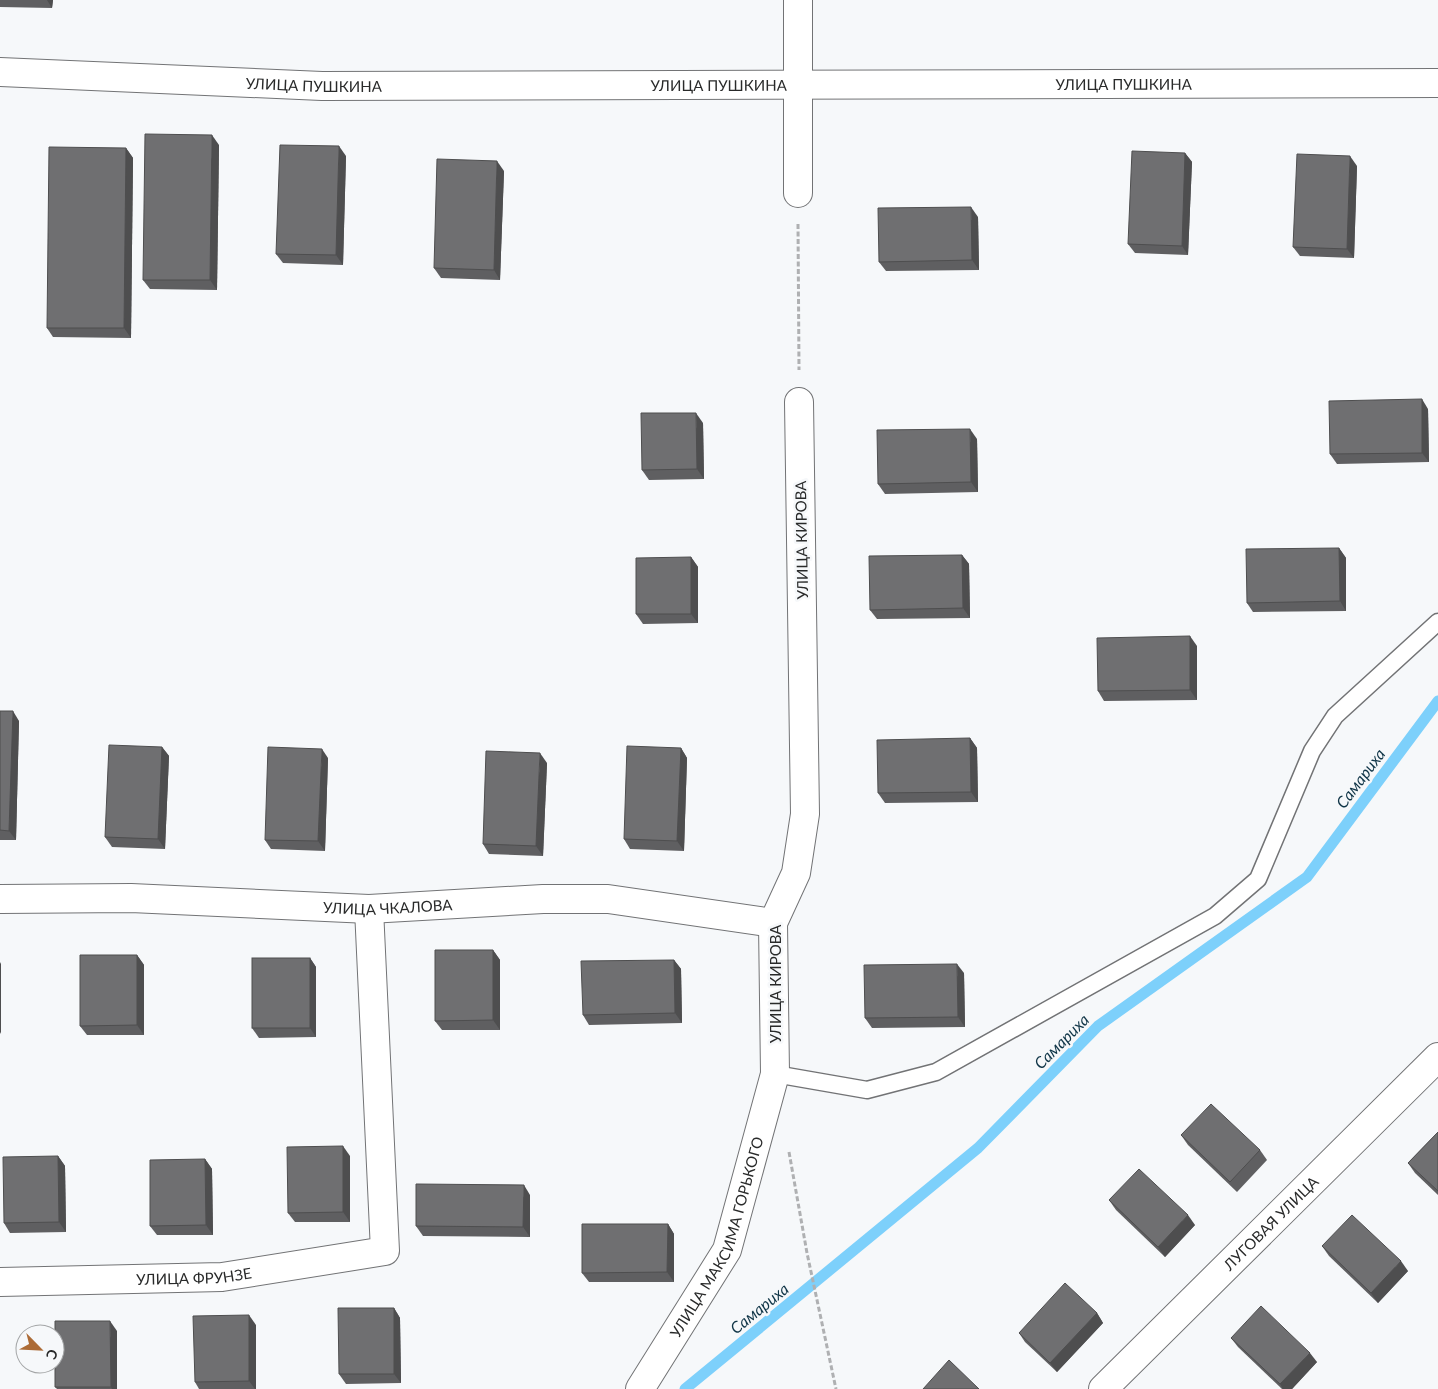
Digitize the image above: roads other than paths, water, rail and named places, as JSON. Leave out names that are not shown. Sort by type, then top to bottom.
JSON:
[{"type":"street","points":[[798,0],[798,193]]},
{"type":"street","name":"УЛИЦА ПУШКИНА","points":[[0,72],[322,86],[1438,83]]},
{"type":"street","name":"УЛИЦА КИРОВА","points":[[775,1074],[773,923],[796,873],[805,814],[799,402]]},
{"type":"street","name":"УЛИЦА ЧКАЛОВА","points":[[0,898],[132,898],[368,909],[542,898],[608,899],[773,923]]},
{"type":"street","name":"УЛИЦА ФРУНЗЕ","points":[[0,1282],[222,1277],[385,1251],[368,909]]},
{"type":"street","name":"ЛУГОВАЯ УЛИЦА","points":[[1103,1389],[1438,1057]]},
{"type":"street","name":"УЛИЦА МАКСИМА ГОРЬКОГО","points":[[640,1389],[727,1250],[775,1074]]},
{"type":"lane","points":[[775,1074],[867,1090],[936,1072],[1215,916],[1258,879],[1312,751],[1335,716],[1438,622]]},
{"type":"waterway","name":"Самариха","points":[[685,1389],[978,1148],[1098,1026],[1307,877],[1438,701]]}]
